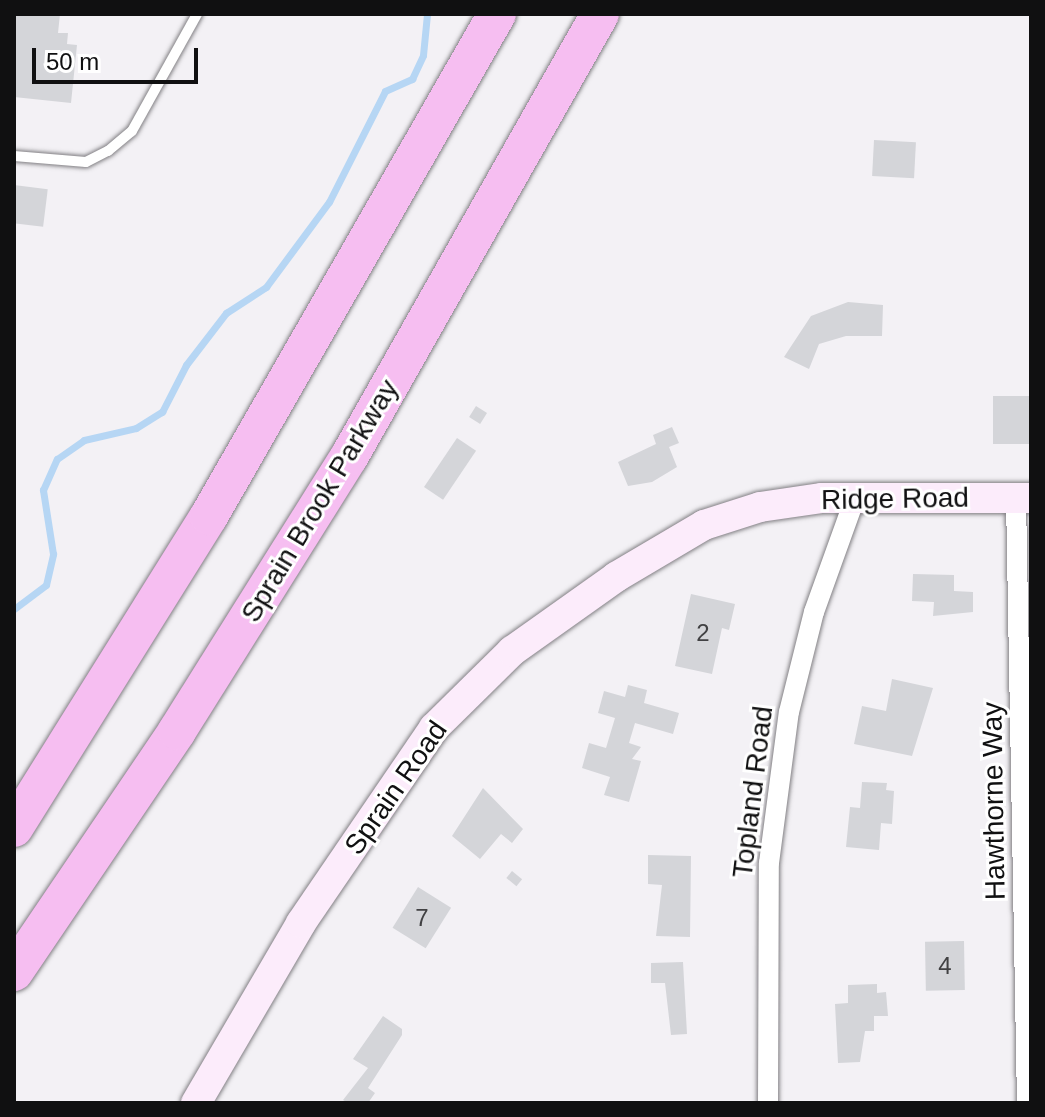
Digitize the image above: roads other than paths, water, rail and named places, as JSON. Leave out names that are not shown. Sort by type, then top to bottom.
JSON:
[{"type":"highway","points":[[14,828],[209,516],[497,14]]},
{"type":"highway","name":"Sprain Brook Parkway","points":[[14,972],[191,708],[349,457],[600,14]]},
{"type":"street","name":"Ridge Road","points":[[760,507],[855,498],[1024,498]]},
{"type":"street","name":"Topland Road","points":[[768,1103],[769,863],[789,712],[814,612],[855,498]]},
{"type":"street","name":"Hawthorne Way","points":[[1024,498],[1027,1103]]},
{"type":"street","name":"Sprain Road","points":[[196,1103],[301,923],[434,728],[512,651],[616,577],[704,525],[760,507]]},
{"type":"lane","points":[[14,156],[86,162],[108,151],[132,131],[197,14]]},
{"type":"waterway","points":[[14,609],[46,585],[53,554],[43,490],[57,459],[84,440],[136,428],[162,412],[186,365],[226,313],[266,287],[329,202],[385,91],[412,79],[423,55],[427,14]]}]
